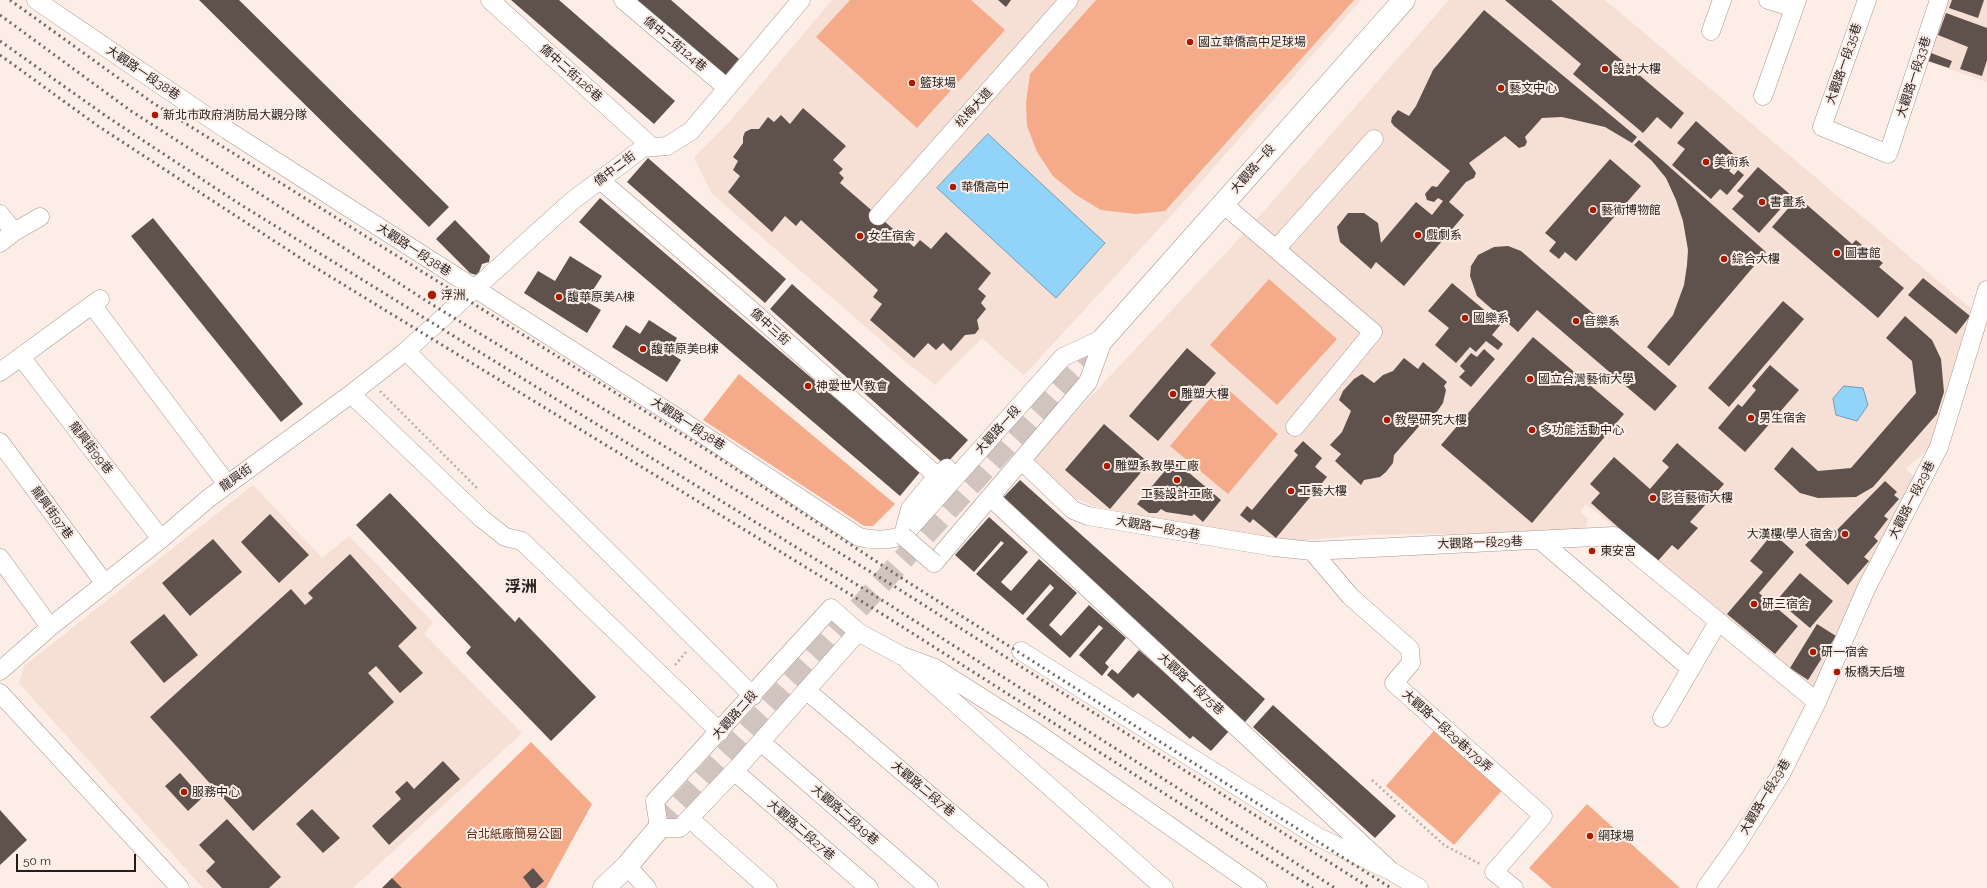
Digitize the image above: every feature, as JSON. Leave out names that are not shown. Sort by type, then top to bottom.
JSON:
[{"type":"main road","name":"大觀路一段","points":[[1104,338],[1404,0]]},
{"type":"main road","points":[[604,888],[627,866],[659,828]]},
{"type":"street","name":"大觀路一段38巷","points":[[36,0],[227,130],[674,416],[858,537],[873,541],[889,540],[903,536]]},
{"type":"street","name":"僑中二街126巷","points":[[490,0],[652,147]]},
{"type":"street","name":"僑中二街124巷","points":[[623,0],[727,88]]},
{"type":"street","name":"松梅大道","points":[[878,216],[1069,0]]},
{"type":"street","points":[[1710,30],[1722,0]]},
{"type":"street","points":[[1763,96],[1795,4],[1768,0]]},
{"type":"street","name":"大觀路一段35巷","points":[[1866,0],[1822,127],[1888,154]]},
{"type":"street","name":"大觀路一段33巷","points":[[1888,154],[1939,0]]},
{"type":"street","name":"僑中二街","points":[[474,289],[572,201],[643,148],[666,146],[691,131],[798,1]]},
{"type":"street","points":[[1276,249],[1374,139]]},
{"type":"street","name":"僑中三街","points":[[600,180],[749,308],[937,476]]},
{"type":"street","points":[[1223,204],[1373,332],[1295,427]]},
{"type":"street","points":[[0,214],[14,232]]},
{"type":"street","points":[[0,243],[14,232],[40,217]]},
{"type":"street","name":"龍興街","points":[[0,671],[50,627],[227,484],[351,394],[406,351],[474,289]]},
{"type":"street","name":"大觀路一段29巷","points":[[1706,888],[1738,844],[1781,774],[1817,702],[1866,588],[1939,447],[1987,290]]},
{"type":"street","points":[[0,372],[96,303],[227,484]]},
{"type":"street","name":"大觀路一段","points":[[1104,338],[1088,382],[1022,462],[934,563],[903,536],[1063,357],[1104,338]]},
{"type":"street","points":[[406,351],[753,696]]},
{"type":"street","name":"龍興街99巷","points":[[21,357],[161,538]]},
{"type":"street","points":[[351,394],[480,518],[505,537],[522,541],[720,732]]},
{"type":"street","name":"龍興街97巷","points":[[0,442],[105,584]]},
{"type":"street","points":[[903,536],[910,509],[937,476],[967,452],[980,449]]},
{"type":"street","name":"大觀路一段29巷","points":[[1022,462],[1072,510],[1088,516],[1266,546],[1312,551],[1541,541],[1614,536],[1817,702]]},
{"type":"street","name":"大觀路一段75巷","points":[[990,497],[1391,871]]},
{"type":"street","points":[[1541,541],[1691,670]]},
{"type":"street","name":"大觀路一段29巷179弄","points":[[1312,551],[1350,596],[1410,650],[1411,663],[1394,683],[1543,816],[1494,872]]},
{"type":"street","points":[[0,558],[50,627]]},
{"type":"street","name":"大觀路二段","points":[[659,828],[655,801],[753,696],[831,608],[858,632]]},
{"type":"street","points":[[1662,718],[1718,622]]},
{"type":"street","points":[[659,828],[680,828],[761,742],[858,632],[902,656],[935,668],[1032,730],[1258,888]]},
{"type":"street","points":[[1021,651],[1318,837],[1391,871],[1419,888]]},
{"type":"street","points":[[902,656],[1164,888]]},
{"type":"street","name":"大觀路二段7巷","points":[[806,690],[1039,888]]},
{"type":"street","points":[[0,693],[180,888]]},
{"type":"street","name":"大觀路二段19巷","points":[[761,742],[929,888]]},
{"type":"street","name":"大觀路二段27巷","points":[[734,771],[869,888]]},
{"type":"street","points":[[690,818],[768,888]]},
{"type":"street","points":[[627,866],[647,888]]},
{"type":"street","points":[[1494,872],[1514,888]]},
{"type":"path","points":[[369,380],[478,489]]},
{"type":"path","points":[[663,677],[697,640]]},
{"type":"path","points":[[1372,780],[1444,845],[1494,872]]},
{"type":"shaded area","name":"華僑高中","points":[[832,0],[1361,0],[1179,207],[1027,372],[1023,375],[982,338],[935,385],[906,362],[712,194],[694,157],[731,120]]},
{"type":"shaded area","name":"國立台灣藝術大學","points":[[1449,0],[1605,0],[1974,311],[1931,447],[1906,469],[1915,478],[1817,687],[1809,688],[1586,504],[1580,512],[1588,519],[1585,532],[1367,535],[1272,542],[1093,506],[1072,497],[1032,459],[1250,227]]},
{"type":"shaded area","points":[[1948,0],[1987,0],[1987,82],[1926,61]]},
{"type":"shaded area","points":[[253,485],[322,558],[349,536],[433,622],[424,634],[522,733],[353,888],[203,888],[19,683],[24,666]]},
{"type":"green space","name":"籃球場","points":[[850,0],[971,0],[1005,30],[917,128],[816,37]]},
{"type":"green space","points":[[1096,0],[1354,0],[1165,211],[1136,214],[1101,210],[1076,195],[1053,176],[1037,152],[1027,126],[1026,102],[1030,74]]},
{"type":"green space","points":[[1269,279],[1337,339],[1277,405],[1210,345]]},
{"type":"green space","points":[[739,374],[895,504],[873,526],[864,526],[703,420]]},
{"type":"green space","points":[[1222,384],[1278,434],[1228,494],[1170,446]]},
{"type":"green space","points":[[1437,727],[1505,787],[1454,845],[1386,786]]},
{"type":"green space","name":"台北紙廠簡易公園","points":[[531,742],[592,804],[546,888],[382,888]]},
{"type":"green space","name":"網球場","points":[[1587,804],[1680,888],[1552,888],[1529,868]]},
{"type":"water","points":[[988,134],[1105,243],[1056,298],[937,188]]},
{"type":"water","points":[[1844,386],[1863,388],[1868,405],[1857,421],[1836,415],[1833,399]]},
{"type":"building","points":[[199,0],[239,0],[449,207],[429,227]]},
{"type":"building","points":[[511,0],[559,0],[675,101],[654,124]]},
{"type":"building","points":[[632,0],[671,0],[739,59],[723,78]]},
{"type":"building","points":[[998,0],[1011,0],[1006,7]]},
{"type":"building","name":"設計大樓","points":[[1505,0],[1551,0],[1684,113],[1671,129],[1657,117],[1643,133],[1573,74],[1581,64]]},
{"type":"building","points":[[1952,0],[1984,0],[1978,18],[1949,8]]},
{"type":"building","name":"藝文中心","points":[[1484,10],[1637,137],[1632,143],[1605,127],[1562,117],[1542,118],[1525,137],[1527,142],[1525,146],[1519,148],[1505,136],[1469,163],[1476,173],[1474,178],[1466,182],[1449,202],[1464,215],[1404,286],[1376,262],[1371,269],[1340,242],[1337,227],[1348,213],[1364,213],[1378,223],[1381,243],[1416,202],[1432,215],[1443,201],[1438,198],[1434,202],[1427,200],[1425,194],[1432,186],[1437,187],[1450,171],[1394,126],[1391,122],[1392,117],[1398,110],[1409,116],[1416,106],[1433,70]]},
{"type":"building","points":[[1946,13],[1987,28],[1987,60],[1982,76],[1960,69],[1968,47],[1938,35]]},
{"type":"building","points":[[1931,53],[1952,61],[1949,68],[1928,61]]},
{"type":"building","name":"女生宿舍","points":[[803,108],[846,146],[833,160],[843,169],[839,173],[844,178],[840,183],[914,247],[920,240],[931,249],[946,232],[991,273],[978,289],[986,296],[981,303],[986,309],[977,320],[979,329],[975,334],[965,335],[951,351],[943,343],[936,350],[928,343],[914,358],[870,320],[882,304],[873,297],[878,290],[801,220],[796,226],[785,216],[772,232],[728,192],[740,176],[733,170],[738,161],[733,157],[743,143],[745,132],[751,129],[759,129],[768,117],[774,122],[781,115],[790,124]]},
{"type":"building","name":"美術系","points":[[1696,121],[1739,159],[1729,171],[1734,175],[1738,170],[1744,175],[1727,195],[1720,189],[1711,199],[1672,165],[1685,149],[1677,143]]},
{"type":"building","name":"綜合大樓","points":[[1639,140],[1766,252],[1669,366],[1647,347],[1673,315],[1684,285],[1688,250],[1683,221],[1676,200],[1666,178],[1652,161],[1634,145]]},
{"type":"building","points":[[648,158],[786,279],[765,303],[627,182]]},
{"type":"building","name":"藝術博物館","points":[[1610,159],[1641,186],[1576,261],[1565,252],[1559,259],[1549,251],[1556,242],[1545,233]]},
{"type":"building","name":"書畫系","points":[[1758,167],[1792,196],[1759,233],[1732,209],[1744,196],[1737,191]]},
{"type":"building","name":"圖書館","points":[[1798,197],[1852,244],[1856,240],[1883,263],[1879,267],[1904,288],[1878,318],[1772,227]]},
{"type":"building","points":[[600,198],[921,471],[900,496],[579,222]]},
{"type":"building","points":[[153,218],[303,404],[281,422],[131,236]]},
{"type":"building","points":[[455,220],[490,256],[489,262],[482,264],[476,275],[470,273],[436,239]]},
{"type":"building","name":"音樂系","points":[[1508,246],[1521,251],[1677,386],[1655,411],[1537,310],[1518,332],[1477,296],[1470,276],[1471,266],[1478,255],[1494,247]]},
{"type":"building","name":"馥華原美A棟","points":[[570,256],[602,276],[586,301],[601,310],[587,333],[524,293],[538,271],[555,281]]},
{"type":"building","points":[[1923,278],[1970,316],[1956,334],[1908,295]]},
{"type":"building","name":"國樂系","points":[[1452,283],[1501,324],[1492,335],[1503,344],[1498,350],[1486,341],[1476,352],[1470,347],[1456,363],[1435,345],[1449,328],[1428,311]]},
{"type":"building","points":[[792,284],[968,440],[945,465],[770,309]]},
{"type":"building","points":[[1783,301],[1804,319],[1729,407],[1708,388]]},
{"type":"building","points":[[1905,316],[1932,340],[1941,359],[1944,392],[1937,414],[1873,487],[1856,497],[1818,498],[1800,493],[1774,469],[1792,447],[1818,471],[1851,468],[1916,393],[1912,361],[1886,338]]},
{"type":"building","name":"馥華原美B棟","points":[[649,320],[677,338],[669,352],[681,360],[667,382],[612,347],[626,325],[640,334]]},
{"type":"building","name":"多功能活動中心","points":[[1533,337],[1624,414],[1532,523],[1441,445]]},
{"type":"building","name":"雕塑大樓","points":[[1187,348],[1216,373],[1158,441],[1129,416]]},
{"type":"building","points":[[1484,349],[1495,359],[1471,387],[1459,377],[1465,371],[1460,366],[1471,353],[1477,357]]},
{"type":"building","name":"教學研究大樓","points":[[1404,358],[1418,369],[1423,362],[1447,382],[1444,386],[1446,390],[1443,403],[1434,416],[1421,424],[1394,455],[1393,463],[1386,472],[1380,477],[1364,480],[1361,485],[1335,461],[1341,454],[1330,445],[1342,432],[1351,411],[1339,400],[1343,391],[1354,379],[1362,374],[1374,383],[1383,375],[1393,371]]},
{"type":"building","name":"男生宿舍","points":[[1770,365],[1799,390],[1745,452],[1718,428],[1738,404],[1742,407],[1756,390],[1752,386]]},
{"type":"building","name":"雕塑系教學工廠","points":[[1104,424],[1149,463],[1110,509],[1065,470]]},
{"type":"building","name":"工藝大樓","points":[[1303,441],[1322,458],[1315,467],[1327,477],[1276,538],[1253,519],[1250,523],[1240,515],[1247,506],[1252,510],[1298,455],[1294,451]]},
{"type":"building","name":"影音藝術大樓","points":[[1677,443],[1724,484],[1690,522],[1698,528],[1678,550],[1672,545],[1657,562],[1591,503],[1600,493],[1590,484],[1614,457],[1650,489],[1669,467],[1662,461]]},
{"type":"building","name":"工藝設計工廠","points":[[1174,460],[1221,500],[1203,522],[1194,514],[1192,516],[1166,512],[1161,509],[1157,513],[1149,513],[1137,504]]},
{"type":"building","points":[[1020,480],[1265,699],[1245,722],[999,502]]},
{"type":"building","name":"大漢樓(學人宿舍)","points":[[1885,481],[1897,492],[1894,495],[1899,499],[1884,516],[1888,519],[1874,537],[1878,541],[1864,557],[1869,561],[1848,585],[1805,545],[1818,532],[1835,532]]},
{"type":"building","points":[[390,493],[515,622],[519,617],[596,697],[551,741],[466,653],[471,647],[356,525]]},
{"type":"building","points":[[270,514],[309,555],[279,583],[241,542]]},
{"type":"building","points":[[989,517],[1028,552],[1001,582],[1011,591],[1039,559],[1077,593],[1049,625],[1061,636],[1089,605],[1126,638],[1105,663],[1109,667],[1102,676],[1079,655],[1103,628],[1099,625],[1070,658],[1026,619],[1054,588],[1050,584],[1023,615],[976,574],[1004,543],[1001,541],[974,572],[955,555]]},
{"type":"building","name":"研三宿舍","points":[[1773,533],[1794,552],[1759,593],[1798,626],[1775,654],[1727,614],[1763,572],[1750,561]]},
{"type":"building","points":[[213,539],[242,572],[190,616],[162,583]]},
{"type":"building","points":[[350,554],[417,628],[398,646],[423,673],[400,693],[376,666],[368,673],[394,702],[253,831],[150,717],[291,589],[305,605],[313,598],[308,593]]},
{"type":"building","points":[[1800,573],[1833,601],[1810,628],[1777,600]]},
{"type":"building","points":[[164,614],[198,655],[164,683],[130,642]]},
{"type":"building","name":"研一宿舍","points":[[1817,624],[1836,636],[1808,680],[1790,668]]},
{"type":"building","points":[[1139,650],[1230,730],[1211,751],[1193,736],[1190,739],[1138,693],[1133,698],[1107,675],[1112,669],[1118,674]]},
{"type":"building","points":[[1273,705],[1396,816],[1375,838],[1253,727]]},
{"type":"building","points":[[443,761],[460,779],[389,845],[372,826],[401,799],[395,792],[407,781],[414,789]]},
{"type":"building","name":"服務中心","points":[[180,773],[202,798],[188,811],[165,786]]},
{"type":"building","points":[[312,809],[340,838],[323,853],[296,824]]},
{"type":"building","points":[[0,810],[27,840],[0,865]]},
{"type":"building","points":[[227,819],[281,877],[269,888],[222,888],[206,871],[215,862],[199,845]]},
{"type":"building","points":[[533,868],[544,881],[536,888],[531,888],[523,877]]},
{"type":"building","points":[[392,878],[402,888],[382,888]]},
{"type":"tunnel","points":[[659,828],[1104,338]]},
{"type":"railway","points":[[10,0],[153,103],[710,452],[903,579],[1391,888]]},
{"type":"railway","points":[[0,15],[131,111],[428,302],[897,588],[1370,888]]},
{"type":"railway","points":[[0,41],[106,116],[238,203],[885,602],[1335,888]]},
{"type":"railway","points":[[0,55],[98,126],[308,263],[879,612],[1313,888]]},
{"type":"place","name":"國立華僑高中足球場","points":[[1190,42]]},
{"type":"place","name":"設計大樓","points":[[1605,69]]},
{"type":"place","name":"籃球場","points":[[912,83]]},
{"type":"place","name":"藝文中心","points":[[1501,88]]},
{"type":"place","name":"新北市政府消防局大觀分隊","points":[[155,115]]},
{"type":"place","name":"美術系","points":[[1706,162]]},
{"type":"place","name":"華僑高中","points":[[953,187]]},
{"type":"place","name":"書畫系","points":[[1762,202]]},
{"type":"place","name":"藝術博物館","points":[[1593,210]]},
{"type":"place","name":"戲劇系","points":[[1418,235]]},
{"type":"place","name":"女生宿舍","points":[[860,236]]},
{"type":"place","name":"圖書館","points":[[1837,253]]},
{"type":"place","name":"綜合大樓","points":[[1724,259]]},
{"type":"place","name":"浮洲","points":[[432,295]]},
{"type":"place","name":"馥華原美A棟","points":[[559,297]]},
{"type":"place","name":"國樂系","points":[[1465,318]]},
{"type":"place","name":"音樂系","points":[[1576,321]]},
{"type":"place","name":"馥華原美B棟","points":[[643,349]]},
{"type":"place","name":"國立台灣藝術大學","points":[[1530,379]]},
{"type":"place","name":"神愛世人教會","points":[[808,386]]},
{"type":"place","name":"雕塑大樓","points":[[1173,394]]},
{"type":"place","name":"男生宿舍","points":[[1751,418]]},
{"type":"place","name":"教學研究大樓","points":[[1387,420]]},
{"type":"place","name":"多功能活動中心","points":[[1532,430]]},
{"type":"place","name":"雕塑系教學工廠","points":[[1107,466]]},
{"type":"place","name":"工藝設計工廠","points":[[1177,480]]},
{"type":"place","name":"工藝大樓","points":[[1291,491]]},
{"type":"place","name":"影音藝術大樓","points":[[1653,498]]},
{"type":"place","name":"大漢樓(學人宿舍)","points":[[1845,534]]},
{"type":"place","name":"東安宮","points":[[1592,551]]},
{"type":"place","name":"研三宿舍","points":[[1754,604]]},
{"type":"place","name":"研一宿舍","points":[[1813,652]]},
{"type":"place","name":"板橋天后壇","points":[[1837,672]]},
{"type":"place","name":"服務中心","points":[[184,792]]},
{"type":"place","name":"網球場","points":[[1590,836]]},
{"type":"district","name":"浮洲","points":[[521,587]]}]
